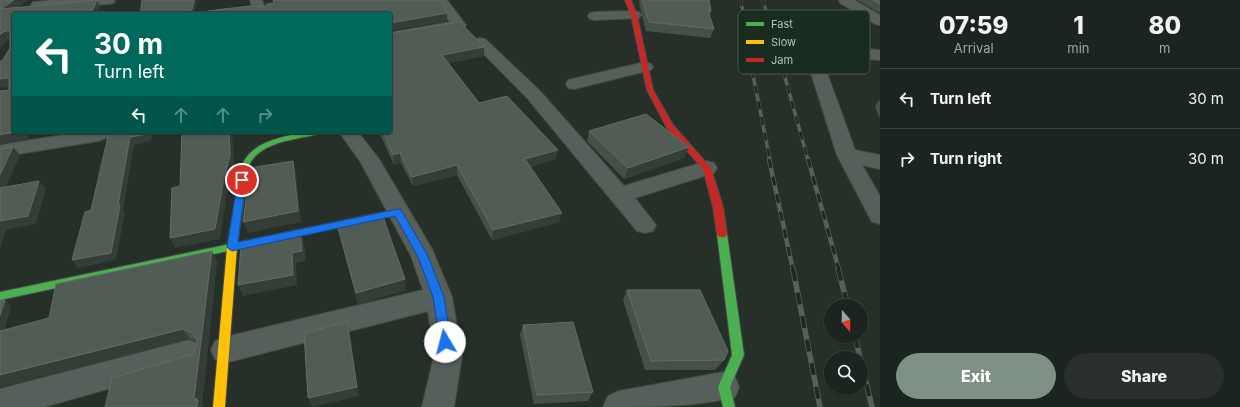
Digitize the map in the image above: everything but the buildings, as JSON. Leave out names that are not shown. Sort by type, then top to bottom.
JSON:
[{"type":"street","points":[[38,6],[108,0]]},
{"type":"street","points":[[256,0],[260,12]]},
{"type":"street","points":[[392,37],[459,25],[440,0]]},
{"type":"street","points":[[619,407],[726,397],[738,355],[718,207],[707,168],[670,126],[650,90],[634,16],[628,0]]},
{"type":"street","points":[[845,0],[862,10]]},
{"type":"street","points":[[870,15],[880,21]]},
{"type":"street","points":[[595,16],[634,16]]},
{"type":"street","points":[[480,42],[534,95],[645,225]]},
{"type":"street","points":[[870,54],[880,55]]},
{"type":"street","points":[[574,84],[645,67]]},
{"type":"street","points":[[819,74],[847,155],[880,216]]},
{"type":"street","points":[[0,152],[98,134]]},
{"type":"street","points":[[219,407],[225,350],[232,247],[244,167],[249,156],[260,149],[308,134]]},
{"type":"street","points":[[350,134],[369,159],[422,256],[439,297],[448,356],[438,407]]},
{"type":"street","points":[[847,155],[880,162]]},
{"type":"street","points":[[620,195],[707,168]]},
{"type":"street","points":[[0,296],[398,212]]},
{"type":"street","points":[[225,350],[439,297]]},
{"type":"street","points":[[0,404],[189,353]]},
{"type":"railway","points":[[741,0],[743,10]]},
{"type":"railway","points":[[763,0],[766,10]]},
{"type":"railway","points":[[753,74],[770,160]]},
{"type":"railway","points":[[784,74],[808,160]]},
{"type":"railway","points":[[769,159],[793,270]]},
{"type":"railway","points":[[808,159],[839,270]]},
{"type":"railway","points":[[793,269],[820,407]]},
{"type":"railway","points":[[838,269],[846,299]]},
{"type":"railway","points":[[857,343],[858,351]]},
{"type":"railway","points":[[868,390],[872,407]]},
{"type":"traffic: fast","points":[[243,176],[245,166],[254,152],[280,140],[307,134]]},
{"type":"traffic: fast","points":[[0,296],[398,212]]},
{"type":"traffic: fast","points":[[722,234],[738,355],[724,387],[729,407]]},
{"type":"traffic: slow","points":[[219,407],[232,247],[243,176]]},
{"type":"traffic: jam","points":[[628,0],[634,15],[650,90],[670,126],[707,168],[718,207],[722,234]]},
{"type":"route","points":[[242,180],[232,247],[398,212],[422,256],[439,297],[445,342]]}]
